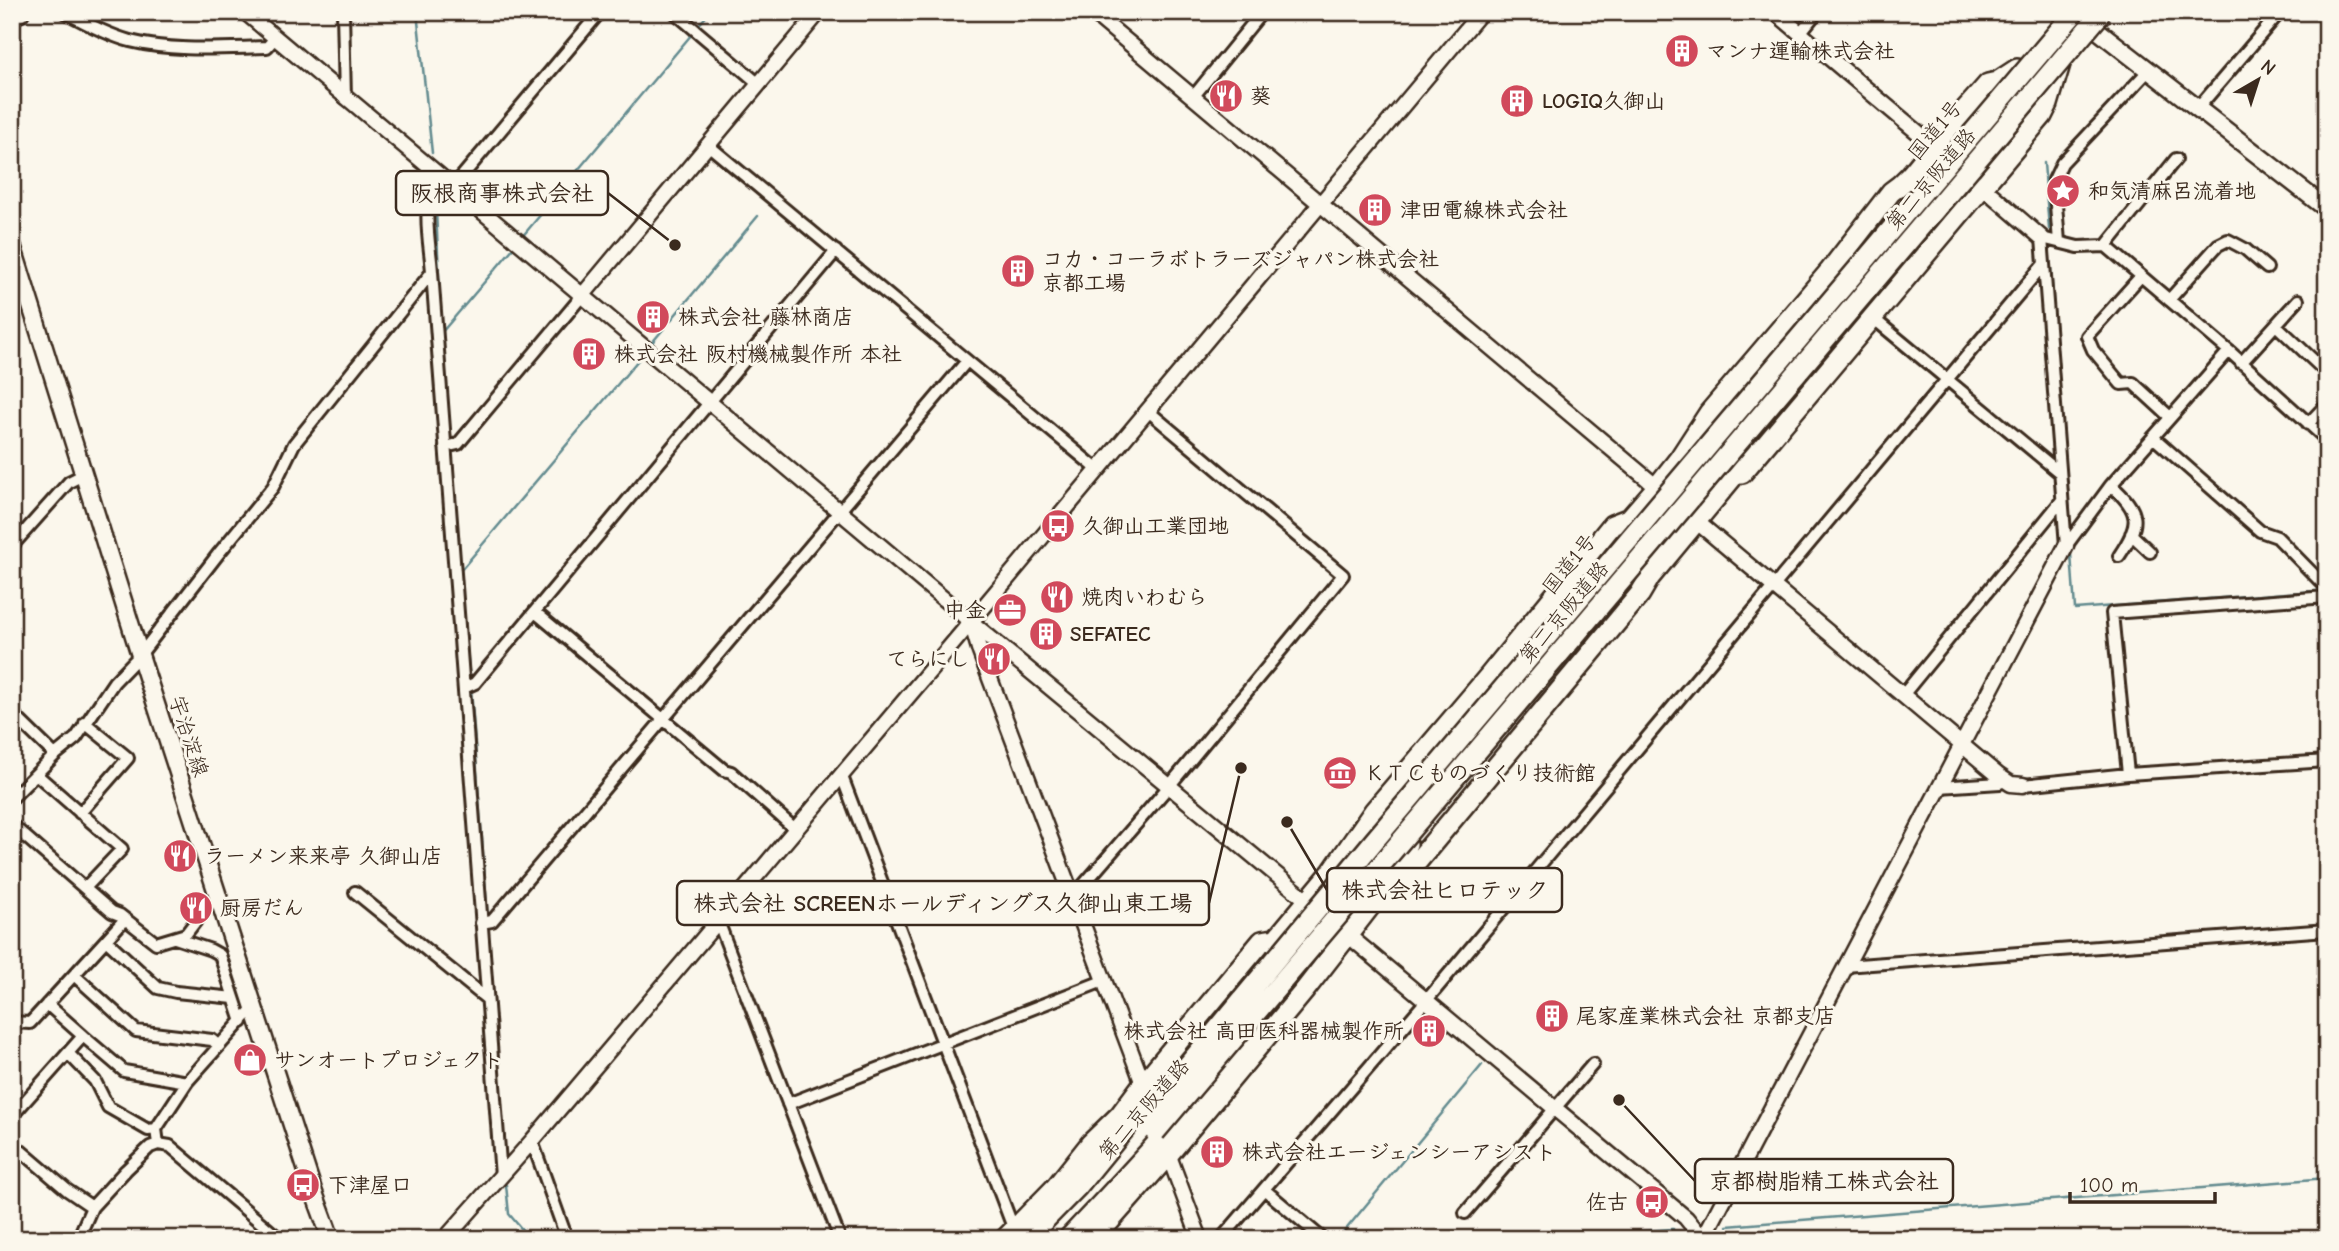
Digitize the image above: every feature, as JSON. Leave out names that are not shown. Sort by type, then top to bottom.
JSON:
[{"type":"highway","points":[[12,14],[19,12]]},
{"type":"highway","name":"国道1号","points":[[1015,1236],[1078,1186],[1146,1091],[1251,978],[1312,904],[1377,836],[1660,490],[1866,249],[1938,150],[2017,69],[2064,12]]},
{"type":"highway","name":"第二京阪道路","points":[[1033,1239],[1068,1205],[1144,1118],[1374,841],[2075,12]]},
{"type":"highway","points":[[1375,902],[1389,899],[1640,594],[1743,443],[2098,17]]},
{"type":"highway","name":"第二京阪道路","points":[[1059,1239],[1163,1122],[2098,17]]},
{"type":"highway","points":[[1068,1239],[1165,1146],[1305,990],[1343,931],[1407,844],[1626,583],[1690,517],[1732,478],[1745,471],[2042,116],[2060,64]]},
{"type":"highway","points":[[1866,249],[1880,214],[1903,184],[1938,150]]},
{"type":"highway","points":[[1613,547],[1630,518],[1660,490],[1709,413],[1829,272],[1891,192],[1903,184]]},
{"type":"highway","points":[[1897,260],[1926,256]]},
{"type":"highway","points":[[1693,436],[1705,432],[1726,416]]},
{"type":"highway","points":[[1732,478],[1746,454],[1743,443]]},
{"type":"highway","points":[[1251,978],[1276,939],[1312,904],[1349,844],[1374,811],[1612,525],[1630,518]]},
{"type":"highway","points":[[1626,583],[1650,578]]},
{"type":"highway","points":[[1349,844],[1377,836]]},
{"type":"highway","points":[[1068,1239],[1096,1237],[1279,996],[1375,902],[1392,878],[1407,844]]},
{"type":"highway","points":[[1015,1236],[1091,1143],[1146,1091],[1262,941],[1276,939]]},
{"type":"highway","points":[[1279,996],[1293,996],[1305,990]]},
{"type":"highway","points":[[1078,1186],[1094,1152],[1120,1115]]},
{"type":"main road","points":[[2075,12],[2098,17],[2117,48],[2150,69],[2327,209]]},
{"type":"main road","name":"宇治淀線","points":[[12,245],[140,654],[331,1239]]},
{"type":"street","points":[[65,12],[130,41],[143,43],[193,49],[267,47],[275,38]]},
{"type":"street","points":[[245,12],[1686,1218],[1703,1239],[2066,546],[2111,485],[2229,351]]},
{"type":"street","points":[[343,12],[345,98]]},
{"type":"street","points":[[453,187],[600,12]]},
{"type":"street","points":[[674,12],[759,84]]},
{"type":"street","points":[[445,447],[458,444],[819,12]]},
{"type":"street","points":[[1092,12],[2011,784],[2327,761]]},
{"type":"street","points":[[1193,97],[1262,12]]},
{"type":"street","points":[[445,1239],[532,1141],[971,622],[1481,12]]},
{"type":"street","points":[[1775,12],[2042,238],[2078,247],[2106,246],[2229,351],[2327,440]]},
{"type":"street","points":[[1800,33],[1817,12]]},
{"type":"street","points":[[2198,108],[2280,12]]},
{"type":"street","points":[[2059,242],[2054,180],[2062,163],[2150,69]]},
{"type":"street","points":[[708,145],[1097,470]]},
{"type":"street","points":[[2106,246],[2176,159]]},
{"type":"street","points":[[440,177],[431,188],[427,207],[501,1176]]},
{"type":"street","points":[[2042,238],[2066,546]]},
{"type":"street","points":[[2169,300],[2218,245],[2228,240],[2245,249],[2267,268]]},
{"type":"street","points":[[464,688],[475,683],[836,251]]},
{"type":"street","points":[[1221,1239],[1426,1001],[2043,265]]},
{"type":"street","points":[[12,798],[76,737],[114,682],[140,654],[273,487],[294,444],[432,271]]},
{"type":"street","points":[[2141,276],[2087,336],[2093,350],[2121,384],[2133,383],[2170,417]]},
{"type":"street","points":[[2241,363],[2298,300]]},
{"type":"street","points":[[1873,318],[2060,474]]},
{"type":"street","points":[[2276,325],[2327,373]]},
{"type":"street","points":[[481,923],[492,921],[967,361]]},
{"type":"street","points":[[2308,424],[2327,404]]},
{"type":"street","points":[[1073,897],[1170,785],[1343,575],[1147,410]]},
{"type":"street","points":[[2153,437],[2260,531],[2277,537],[2321,582],[2327,582]]},
{"type":"street","points":[[12,545],[69,482],[85,474]]},
{"type":"street","points":[[2111,485],[2129,501],[2135,517],[2132,534],[2119,556]]},
{"type":"street","points":[[1903,695],[2062,500]]},
{"type":"street","points":[[2132,534],[2150,551]]},
{"type":"street","points":[[2128,774],[2112,613],[2327,597]]},
{"type":"street","points":[[535,612],[724,770],[730,772],[795,829]]},
{"type":"street","points":[[971,622],[1200,1239]]},
{"type":"street","points":[[12,713],[55,755]]},
{"type":"street","points":[[80,813],[128,758],[85,723]]},
{"type":"street","points":[[36,774],[122,849],[85,888]]},
{"type":"street","points":[[841,774],[1015,1236]]},
{"type":"street","points":[[1939,787],[2000,783]]},
{"type":"street","points":[[12,825],[112,912],[156,943],[186,933],[208,905],[220,898]]},
{"type":"street","points":[[355,892],[487,999]]},
{"type":"street","points":[[12,1023],[30,1023],[125,919]]},
{"type":"street","points":[[718,921],[840,1239]]},
{"type":"street","points":[[1845,966],[2327,930]]},
{"type":"street","points":[[174,938],[220,955],[242,1022]]},
{"type":"street","points":[[106,940],[158,988],[234,998]]},
{"type":"street","points":[[74,975],[136,1031],[212,1040],[219,1046]]},
{"type":"street","points":[[788,1104],[1103,981]]},
{"type":"street","points":[[47,1004],[124,1071],[187,1082]]},
{"type":"street","points":[[158,1144],[156,1129],[187,1082],[254,1007]]},
{"type":"street","points":[[12,1116],[83,1036]]},
{"type":"street","points":[[68,1053],[95,1082],[108,1107],[148,1130],[156,1129]]},
{"type":"street","points":[[1465,1213],[1593,1064]]},
{"type":"street","points":[[12,1093],[23,1101]]},
{"type":"street","points":[[532,1141],[568,1239]]},
{"type":"street","points":[[12,1143],[67,1190],[92,1207]]},
{"type":"street","points":[[78,1239],[92,1207],[125,1170],[150,1147],[158,1144],[170,1146],[280,1239]]},
{"type":"street","points":[[1265,1189],[1323,1239]]},
{"type":"waterway","points":[[417,12],[432,153]]},
{"type":"waterway","points":[[696,28],[710,12]]},
{"type":"waterway","points":[[521,238],[692,34]]},
{"type":"waterway","points":[[2044,163],[2049,229]]},
{"type":"waterway","points":[[436,210],[442,340]]},
{"type":"waterway","points":[[650,345],[758,216]]},
{"type":"waterway","points":[[442,332],[515,246]]},
{"type":"waterway","points":[[2051,268],[2058,374]]},
{"type":"waterway","points":[[461,570],[644,353]]},
{"type":"waterway","points":[[454,497],[470,682]]},
{"type":"waterway","points":[[2071,554],[2075,609],[2327,590]]},
{"type":"waterway","points":[[471,689],[488,920]]},
{"type":"waterway","points":[[488,926],[505,1157]]},
{"type":"waterway","points":[[1338,1239],[1482,1065]]},
{"type":"waterway","points":[[1727,1226],[2327,1178]]},
{"type":"waterway","points":[[506,1185],[509,1214],[530,1239]]},
{"type":"waterway","points":[[1537,1239],[1673,1229],[1675,1239]]},
{"type":"place","name":"マンナ運輸株式会社","points":[[1682,51]]},
{"type":"place","name":"葵","points":[[1226,96]]},
{"type":"place","name":"LOGIQ久御山","points":[[1517,101]]},
{"type":"place","name":"和気清麻呂流着地","points":[[2063,191]]},
{"type":"place","name":"津田電線株式会社","points":[[1375,210]]},
{"type":"place","name":"阪根商事株式会社","points":[[675,245]]},
{"type":"place","name":"コカ・コーラボトラーズジャパン株式会社 京都工場","points":[[1018,271]]},
{"type":"place","name":"株式会社 藤林商店","points":[[653,317]]},
{"type":"place","name":"株式会社 阪村機械製作所 本社","points":[[589,354]]},
{"type":"place","name":"久御山工業団地","points":[[1058,526]]},
{"type":"place","name":"焼肉いわむら","points":[[1057,597]]},
{"type":"place","name":"中金","points":[[1010,610]]},
{"type":"place","name":"SEFATEC","points":[[1046,634]]},
{"type":"place","name":"てらにし","points":[[994,659]]},
{"type":"place","name":"株式会社 SCREENホールディングス久御山東工場","points":[[1241,768]]},
{"type":"place","name":"ＫＴＣものづくり技術館","points":[[1340,773]]},
{"type":"place","name":"株式会社ヒロテック","points":[[1287,822]]},
{"type":"place","name":"ラーメン来来亭 久御山店","points":[[180,856]]},
{"type":"place","name":"厨房だん","points":[[196,908]]},
{"type":"place","name":"尾家産業株式会社 京都支店","points":[[1552,1016]]},
{"type":"place","name":"株式会社 高田医科器械製作所","points":[[1429,1031]]},
{"type":"place","name":"サンオートプロジェクト","points":[[250,1060]]},
{"type":"place","name":"京都樹脂精工株式会社","points":[[1619,1100]]},
{"type":"place","name":"株式会社エージェンシーアシスト","points":[[1217,1152]]},
{"type":"place","name":"下津屋口","points":[[303,1185]]},
{"type":"place","name":"佐古","points":[[1652,1202]]}]
